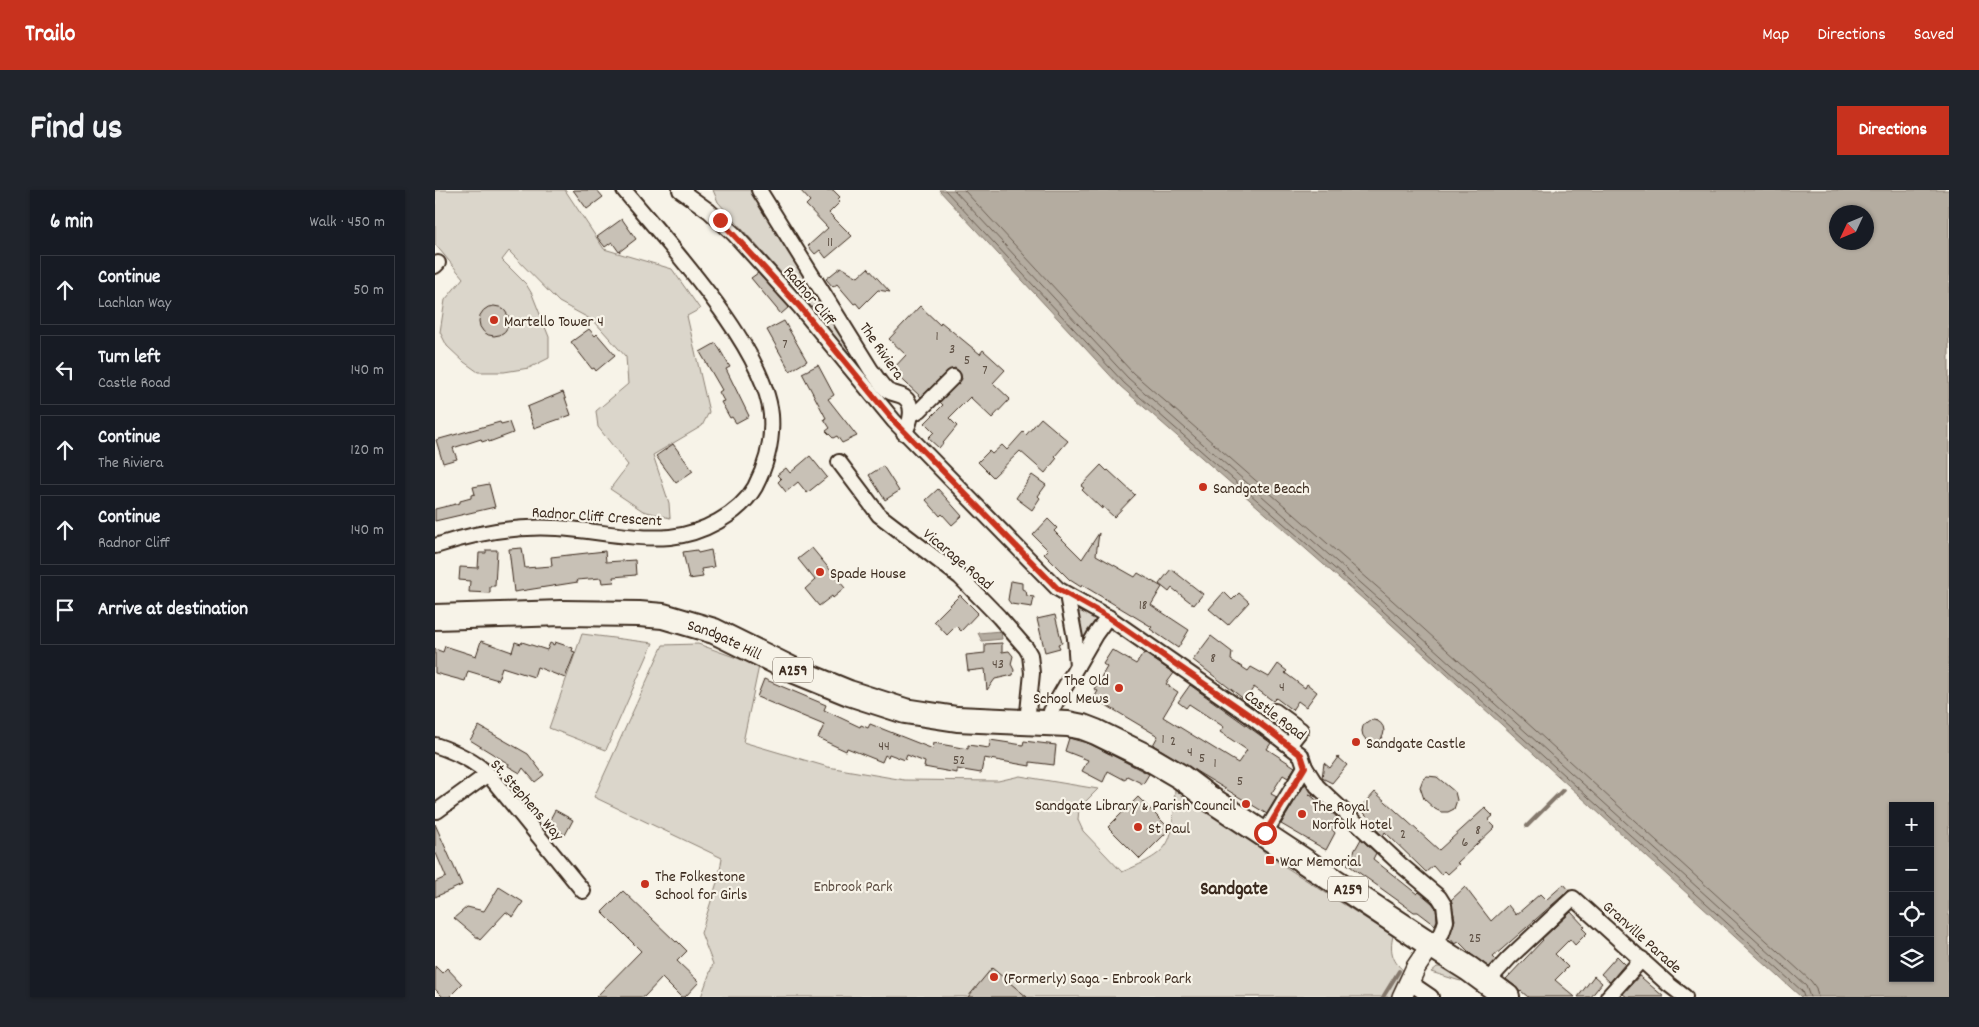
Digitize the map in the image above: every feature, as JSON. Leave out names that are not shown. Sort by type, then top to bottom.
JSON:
[{"type":"highway","name":"Sandgate Hill","points":[[435,617],[563,613],[663,616],[713,631],[795,671],[849,693],[905,710],[957,719],[1068,724],[1096,732],[1147,757],[1181,777],[1265,833]]},
{"type":"highway","name":"A259","points":[[1265,833],[1469,969],[1507,997]]},
{"type":"main road","points":[[1406,989],[1416,967],[1431,945]]},
{"type":"street","name":"Radnor Cliff Crescent","points":[[435,546],[471,536],[513,528],[558,528],[635,536],[669,537],[687,534],[727,516],[741,505],[753,491],[763,472],[769,453],[771,414],[765,390],[751,358],[730,324],[623,190]]},
{"type":"street","name":"Radnor Cliff","points":[[680,190],[709,211],[734,234],[800,307],[905,433]]},
{"type":"street","name":"The Riviera","points":[[759,190],[871,370],[888,391],[905,397],[909,404],[911,415]]},
{"type":"street","points":[[953,377],[920,410],[911,415],[909,426],[905,433],[1041,573],[1067,595],[1075,638],[1077,666]]},
{"type":"street","name":"Vicarage Road","points":[[839,462],[879,514],[960,577],[999,616],[1026,648],[1030,655],[1039,722]]},
{"type":"street","name":"Castle Road","points":[[1067,595],[1108,617],[1301,755],[1305,767],[1317,786],[1400,864],[1439,897],[1444,905],[1446,921],[1442,933],[1431,945]]},
{"type":"street","points":[[1039,722],[1051,711],[1108,617]]},
{"type":"street","points":[[1275,710],[1301,730],[1289,745]]},
{"type":"street","name":"St. Stephens Way","points":[[435,745],[447,749],[483,769],[583,891]]},
{"type":"street","points":[[1265,833],[1305,767]]},
{"type":"street","points":[[437,811],[488,774]]},
{"type":"street","name":"Granville Parade","points":[[1487,982],[1509,958],[1573,898],[1668,984],[1685,997]]},
{"type":"street","points":[[1609,997],[1642,960]]},
{"type":"street","points":[[1406,989],[1431,997]]},
{"type":"green space","points":[[435,190],[565,190],[604,249],[672,269],[700,309],[687,316],[709,412],[702,426],[653,455],[669,503],[670,518],[643,511],[610,489],[628,465],[598,427],[596,411],[628,384],[626,357],[594,321],[559,302],[509,251],[502,260],[526,284],[532,294],[549,337],[549,358],[529,368],[504,372],[478,372],[447,346],[440,332],[445,300],[463,278],[435,244]]},
{"type":"green space","points":[[713,190],[750,190],[886,397],[884,399],[816,312],[718,202]]},
{"type":"green space","points":[[1082,611],[1095,618],[1097,622],[1083,643],[1077,614]]},
{"type":"green space","points":[[582,634],[653,643],[606,750],[549,728]]},
{"type":"green space","name":"Enbrook Park","points":[[698,644],[759,666],[743,742],[828,767],[904,780],[998,781],[1020,776],[1098,789],[1079,808],[1078,820],[1083,831],[1122,872],[1152,857],[1161,851],[1167,843],[1173,822],[1175,789],[1245,831],[1267,855],[1393,936],[1391,947],[1393,956],[1397,964],[1405,972],[1396,991],[1390,997],[701,997],[713,964],[701,933],[719,876],[722,858],[594,797],[663,645]]},
{"type":"green space","points":[[1437,967],[1446,967],[1463,979],[1461,981],[1431,972]]},
{"type":"water","points":[[939,190],[1949,190],[1949,997],[1801,997],[1380,614],[1120,386]]},
{"type":"water","points":[[1001,631],[1002,639],[982,641],[978,633]]},
{"type":"building","points":[[573,190],[597,190],[603,197],[587,209]]},
{"type":"building","points":[[800,190],[833,190],[840,197],[838,199],[840,202],[829,213],[852,236],[826,258],[820,250],[815,254],[808,246],[828,228],[806,205],[810,201]]},
{"type":"building","points":[[622,219],[636,239],[619,252],[612,242],[605,247],[597,237]]},
{"type":"building","points":[[841,267],[858,277],[868,268],[890,292],[878,290],[860,308],[856,303],[854,304],[837,284],[833,287],[826,279]]},
{"type":"building","points":[[758,273],[789,307],[781,314],[751,278]]},
{"type":"building","name":"Martello Tower 4","points":[[494,306],[505,310],[509,321],[505,332],[494,336],[483,332],[479,321],[483,310]]},
{"type":"building","points":[[920,306],[940,325],[941,322],[980,354],[983,350],[1005,370],[993,383],[1010,399],[992,418],[970,397],[949,418],[957,426],[939,448],[928,438],[934,432],[925,423],[943,405],[940,402],[962,379],[959,371],[955,368],[947,371],[921,397],[892,370],[906,355],[889,339]]},
{"type":"building","points":[[784,321],[807,361],[790,371],[767,330]]},
{"type":"building","points":[[589,329],[595,336],[597,334],[615,355],[596,371],[594,368],[592,369],[571,342]]},
{"type":"building","points":[[716,343],[730,367],[726,369],[749,416],[736,423],[732,417],[730,418],[721,402],[724,401],[719,392],[722,390],[700,352]]},
{"type":"building","points":[[818,365],[834,395],[828,399],[857,436],[842,443],[837,436],[833,438],[826,431],[830,428],[824,419],[826,418],[802,373]]},
{"type":"building","points":[[563,392],[571,415],[534,428],[527,407]]},
{"type":"building","points":[[1041,418],[1068,441],[1055,456],[1057,458],[1045,473],[1020,451],[993,477],[978,462],[989,451],[992,454],[1002,445],[1007,450],[1023,432],[1026,435]]},
{"type":"building","points":[[500,422],[501,424],[509,422],[513,433],[489,442],[488,440],[482,442],[481,439],[453,448],[457,459],[443,463],[436,440]]},
{"type":"building","points":[[673,444],[693,471],[676,483],[656,456]]},
{"type":"building","points":[[810,456],[827,477],[807,493],[798,482],[786,492],[778,482],[781,479],[777,475],[786,468],[790,473]]},
{"type":"building","points":[[1101,465],[1135,495],[1114,517],[1102,506],[1102,509],[1082,490],[1084,488],[1081,486]]},
{"type":"building","points":[[883,466],[899,491],[885,500],[869,475]]},
{"type":"building","points":[[1032,475],[1046,485],[1038,496],[1040,498],[1032,510],[1016,498]]},
{"type":"building","points":[[489,484],[495,507],[435,521],[435,509],[460,503],[460,501],[471,498],[471,495],[475,494],[473,487]]},
{"type":"building","points":[[938,489],[962,516],[952,525],[942,514],[940,516],[926,500]]},
{"type":"building","points":[[1048,519],[1057,528],[1054,531],[1082,559],[1099,533],[1096,555],[1135,577],[1138,573],[1162,587],[1151,605],[1189,630],[1178,648],[1150,629],[1152,627],[1082,585],[1081,587],[1070,580],[1044,554],[1048,550],[1033,535]]},
{"type":"building","points":[[522,548],[525,568],[552,566],[551,557],[605,551],[606,562],[635,560],[636,575],[613,577],[614,582],[602,583],[601,578],[577,580],[578,582],[514,592],[509,549]]},
{"type":"building","name":"Spade House","points":[[812,548],[845,588],[819,606],[805,589],[815,580],[798,559]]},
{"type":"building","points":[[486,550],[497,550],[495,586],[490,586],[490,593],[469,592],[470,581],[459,580],[460,567],[478,568],[479,553],[486,553]]},
{"type":"building","points":[[697,550],[698,553],[711,550],[714,567],[701,569],[703,577],[689,579],[683,552]]},
{"type":"building","points":[[1171,569],[1203,594],[1194,605],[1172,588],[1169,592],[1159,584]]},
{"type":"building","points":[[1011,581],[1022,583],[1022,589],[1026,591],[1027,596],[1034,597],[1032,607],[1011,604],[1008,600]]},
{"type":"building","points":[[1224,592],[1232,600],[1239,593],[1249,602],[1228,625],[1209,609]]},
{"type":"building","points":[[960,595],[978,613],[961,631],[956,626],[947,635],[934,621]]},
{"type":"building","points":[[1055,615],[1062,643],[1058,644],[1060,648],[1045,652],[1037,619]]},
{"type":"building","points":[[1211,636],[1232,652],[1231,660],[1248,671],[1251,667],[1269,677],[1278,664],[1287,671],[1285,673],[1305,688],[1307,684],[1317,692],[1306,707],[1298,701],[1292,710],[1276,698],[1273,701],[1254,687],[1245,700],[1193,660]]},
{"type":"building","points":[[481,641],[512,652],[515,642],[521,644],[522,642],[547,650],[550,643],[554,645],[555,642],[573,648],[572,651],[575,652],[565,678],[537,667],[534,677],[502,667],[498,680],[468,671],[465,681],[435,673],[435,649],[443,652],[445,646],[476,656]]},
{"type":"building","points":[[1002,643],[1002,652],[1009,651],[1013,656],[1011,664],[1014,670],[1013,675],[995,679],[987,690],[985,669],[968,671],[966,655],[985,653],[985,644]]},
{"type":"building","points":[[1112,650],[1136,664],[1144,653],[1174,673],[1166,684],[1178,692],[1163,717],[1238,763],[1247,750],[1220,732],[1224,727],[1189,704],[1186,708],[1178,702],[1190,685],[1271,743],[1267,749],[1295,767],[1288,778],[1283,775],[1271,794],[1277,797],[1267,814],[1153,745],[1158,736],[1094,698],[1098,691],[1094,689],[1107,667],[1103,664]]},
{"type":"building","points":[[764,679],[826,705],[824,710],[860,727],[861,725],[868,728],[870,724],[933,749],[934,743],[968,749],[968,745],[989,748],[990,740],[1023,745],[1024,741],[1056,745],[1054,765],[1030,762],[1030,766],[984,758],[981,773],[957,769],[957,773],[924,767],[925,762],[907,755],[905,760],[889,754],[888,757],[885,755],[882,762],[847,748],[846,751],[818,738],[824,725],[757,697]]},
{"type":"building","points":[[1373,720],[1381,723],[1384,731],[1381,739],[1373,742],[1365,739],[1362,731],[1365,723]]},
{"type":"building","points":[[479,726],[528,754],[544,775],[535,782],[523,768],[520,773],[470,740]]},
{"type":"building","points":[[1069,738],[1090,744],[1149,774],[1143,784],[1127,776],[1125,780],[1108,771],[1103,782],[1082,771],[1088,760],[1065,751]]},
{"type":"building","points":[[1338,757],[1347,765],[1332,783],[1322,778],[1324,763],[1330,768]]},
{"type":"building","points":[[1427,776],[1437,777],[1455,792],[1457,800],[1454,809],[1448,812],[1441,812],[1424,799],[1420,787],[1423,779]]},
{"type":"building","name":"The Royal Norfolk Hotel","points":[[1305,784],[1316,797],[1309,794],[1337,817],[1332,829],[1335,833],[1326,850],[1281,824]]},
{"type":"building","points":[[1375,792],[1439,850],[1485,808],[1493,816],[1488,820],[1495,827],[1448,874],[1445,871],[1441,875],[1433,866],[1426,872],[1385,832],[1383,836],[1369,823],[1371,820],[1360,809]]},
{"type":"building","name":"St Paul","points":[[1138,797],[1170,829],[1140,859],[1108,827]]},
{"type":"building","points":[[555,810],[573,820],[565,835],[547,825]]},
{"type":"building","points":[[435,824],[462,885],[435,897],[435,882],[446,877],[435,851]]},
{"type":"building","points":[[1361,839],[1376,853],[1373,859],[1417,894],[1419,892],[1432,903],[1436,908],[1437,920],[1435,925],[1347,864]]},
{"type":"building","points":[[1564,884],[1569,890],[1493,957],[1496,960],[1489,967],[1472,955],[1459,942],[1455,944],[1449,937],[1455,920],[1451,900],[1465,887],[1491,921],[1508,905],[1516,915],[1540,894],[1546,900]]},
{"type":"building","points":[[499,887],[523,902],[513,917],[506,912],[480,940],[454,918],[467,907],[484,911]]},
{"type":"building","points":[[623,891],[687,951],[677,961],[699,982],[685,997],[681,997],[662,978],[644,997],[596,997],[641,951],[602,912]]},
{"type":"building","points":[[1571,912],[1585,927],[1583,929],[1587,933],[1575,945],[1570,939],[1555,954],[1568,967],[1555,980],[1575,997],[1528,997],[1506,979],[1542,939]]},
{"type":"building","points":[[1617,956],[1625,964],[1610,982],[1601,974]]},
{"type":"building","points":[[435,966],[442,973],[447,968],[462,984],[449,997],[443,997],[435,989]]},
{"type":"building","name":"(Formerly) Saga - Enbrook Park","points":[[992,968],[1027,997],[968,997]]},
{"type":"building","points":[[1594,976],[1602,983],[1591,997],[1578,997]]},
{"type":"building","points":[[1639,976],[1664,997],[1627,997],[1623,994]]},
{"type":"waterway","points":[[1527,826],[1563,790]]},
{"type":"waterway","points":[[1383,997],[1399,971]]},
{"type":"place","name":"Martello Tower 4","points":[[494,320]]},
{"type":"place","name":"Sandgate Beach","points":[[1203,487]]},
{"type":"place","name":"Spade House","points":[[820,572]]},
{"type":"place","name":"The Old School Mews","points":[[1119,688]]},
{"type":"place","name":"Sandgate Castle","points":[[1356,742]]},
{"type":"place","name":"Sandgate Library & Parish Council","points":[[1246,804]]},
{"type":"place","name":"The Royal Norfolk Hotel","points":[[1302,814]]},
{"type":"place","name":"St Paul","points":[[1138,827]]},
{"type":"place","name":"War Memorial","points":[[1270,860]]},
{"type":"place","name":"The Folkestone School for Girls","points":[[645,884]]},
{"type":"place","name":"(Formerly) Saga - Enbrook Park","points":[[994,977]]},
{"type":"district","name":"Sandgate","points":[[1234,887]]},
{"type":"route","points":[[720,220],[800,307],[894,421],[1058,589],[1108,617],[1249,715],[1301,755],[1305,767],[1265,833]]}]
